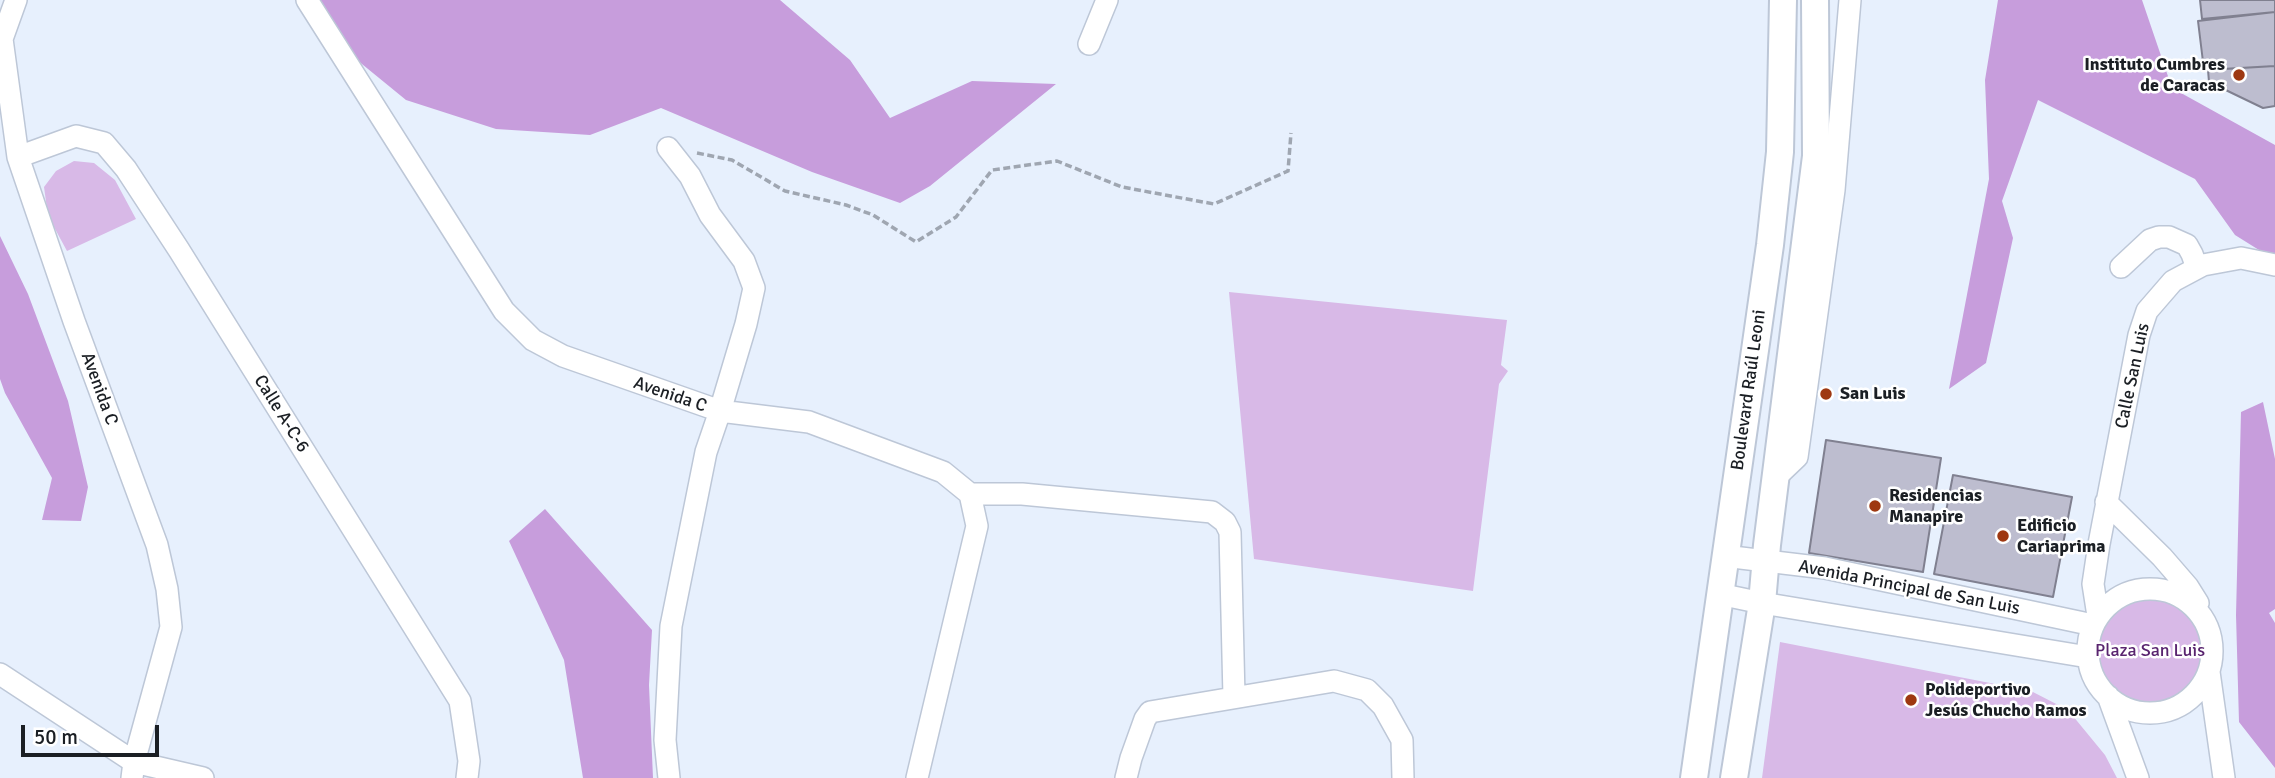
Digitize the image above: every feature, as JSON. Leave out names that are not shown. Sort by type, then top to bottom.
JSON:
[{"type":"main road","name":"Boulevard Raúl Leoni","points":[[1694,778],[1770,245],[1780,152],[1783,0]]},
{"type":"main road","name":"Boulevard Raúl Leoni","points":[[1734,778],[1762,603],[1816,156],[1815,0]]},
{"type":"street","name":"Avenida C","points":[[16,0],[2,39],[18,157],[74,321],[157,545],[167,589],[171,627],[133,770]]},
{"type":"street","name":"Avenida C","points":[[307,0],[504,311],[533,340],[563,356],[720,411],[809,422],[943,472],[970,494]]},
{"type":"street","points":[[1089,44],[1107,0]]},
{"type":"street","points":[[1776,477],[1797,457],[1834,190],[1850,0]]},
{"type":"street","name":"Calle A-C-6","points":[[18,157],[76,136],[104,142],[125,169],[460,701],[469,761],[467,778]]},
{"type":"street","points":[[668,148],[690,176],[710,215],[744,261],[754,288],[747,324],[720,411]]},
{"type":"street","points":[[2121,267],[2150,240],[2169,237],[2178,239],[2187,246],[2197,268]]},
{"type":"street","name":"Calle San Luis","points":[[2095,621],[2093,584],[2106,502],[2139,335],[2147,311],[2173,281],[2203,265],[2241,258],[2275,265]]},
{"type":"street","name":"Avenida C","points":[[669,778],[665,740],[671,626],[706,452],[720,411]]},
{"type":"street","points":[[917,778],[977,526],[970,494],[1022,494],[1212,512],[1224,522],[1230,532],[1234,697]]},
{"type":"street","points":[[2106,502],[2162,557],[2188,587],[2197,602],[2212,643],[2209,672],[2224,778]]},
{"type":"street","name":"Avenida Principal de San Luis","points":[[1724,556],[1825,568],[2095,621]]},
{"type":"street","points":[[2201,615],[2193,606],[2173,593],[2149,588],[2137,590],[2115,599],[2095,621],[2090,635],[2088,657],[2094,679],[2108,696],[2119,705],[2145,713],[2172,709],[2194,695],[2209,672]]},
{"type":"street","name":"Avenida Principal de San Luis","points":[[1719,594],[2088,657]]},
{"type":"street","points":[[0,674],[133,770],[203,778]]},
{"type":"street","points":[[1126,778],[1130,758],[1150,712],[1334,681],[1367,690],[1384,706],[1402,740],[1403,778]]},
{"type":"street","points":[[2108,696],[2138,778]]},
{"type":"path","points":[[668,148],[732,160],[785,191],[846,205],[873,215],[916,242],[956,217],[992,170],[1057,161],[1122,187],[1214,204],[1288,171],[1291,133]]},
{"type":"green space","points":[[74,161],[94,163],[115,180],[136,219],[67,251],[48,216],[44,187],[56,171]]},
{"type":"green space","points":[[1229,292],[1507,320],[1501,365],[1508,371],[1499,384],[1473,591],[1254,559]]},
{"type":"green space","name":"Plaza San Luis","points":[[2150,589],[2174,594],[2194,607],[2207,627],[2212,651],[2207,675],[2194,695],[2174,708],[2150,713],[2126,708],[2106,695],[2093,675],[2088,651],[2093,627],[2106,607],[2126,594]]},
{"type":"green space","name":"Polideportivo Jesús Chucho Ramos","points":[[1780,642],[2031,691],[2068,710],[2105,755],[2117,778],[1762,778]]},
{"type":"shaded area","points":[[312,0],[780,0],[850,60],[890,118],[972,81],[1056,84],[930,186],[900,203],[812,172],[661,108],[590,135],[496,129],[406,100],[357,60]]},
{"type":"shaded area","points":[[1998,0],[2142,0],[2172,88],[2275,145],[2275,260],[2235,235],[2195,179],[2038,100],[2002,201],[2013,238],[1986,363],[1949,389],[1989,179],[1985,80]]},
{"type":"shaded area","points":[[0,236],[28,294],[68,401],[88,487],[81,521],[42,520],[52,478],[0,379]]},
{"type":"shaded area","points":[[2263,402],[2275,459],[2275,609],[2269,613],[2275,623],[2275,768],[2239,722],[2236,615],[2241,412]]},
{"type":"shaded area","points":[[545,509],[652,630],[649,685],[653,778],[583,778],[564,660],[509,541]]},
{"type":"building","points":[[2200,0],[2275,0],[2275,12],[2202,19]]},
{"type":"building","points":[[2275,12],[2275,66],[2204,70],[2198,21]]},
{"type":"building","points":[[2275,66],[2275,106],[2263,108],[2209,82],[2208,70]]},
{"type":"building","name":"Residencias Manapire","points":[[1826,440],[1941,458],[1923,572],[1809,553]]},
{"type":"building","name":"Edificio Cariaprima","points":[[1953,475],[2072,497],[2053,597],[1934,574]]},
{"type":"place","name":"Instituto Cumbres de Caracas","points":[[2239,75]]},
{"type":"place","name":"San Luis","points":[[1826,394]]},
{"type":"place","name":"Residencias Manapire","points":[[1875,506]]},
{"type":"place","name":"Edificio Cariaprima","points":[[2003,536]]},
{"type":"place","name":"Polideportivo Jesús Chucho Ramos","points":[[1911,700]]}]
